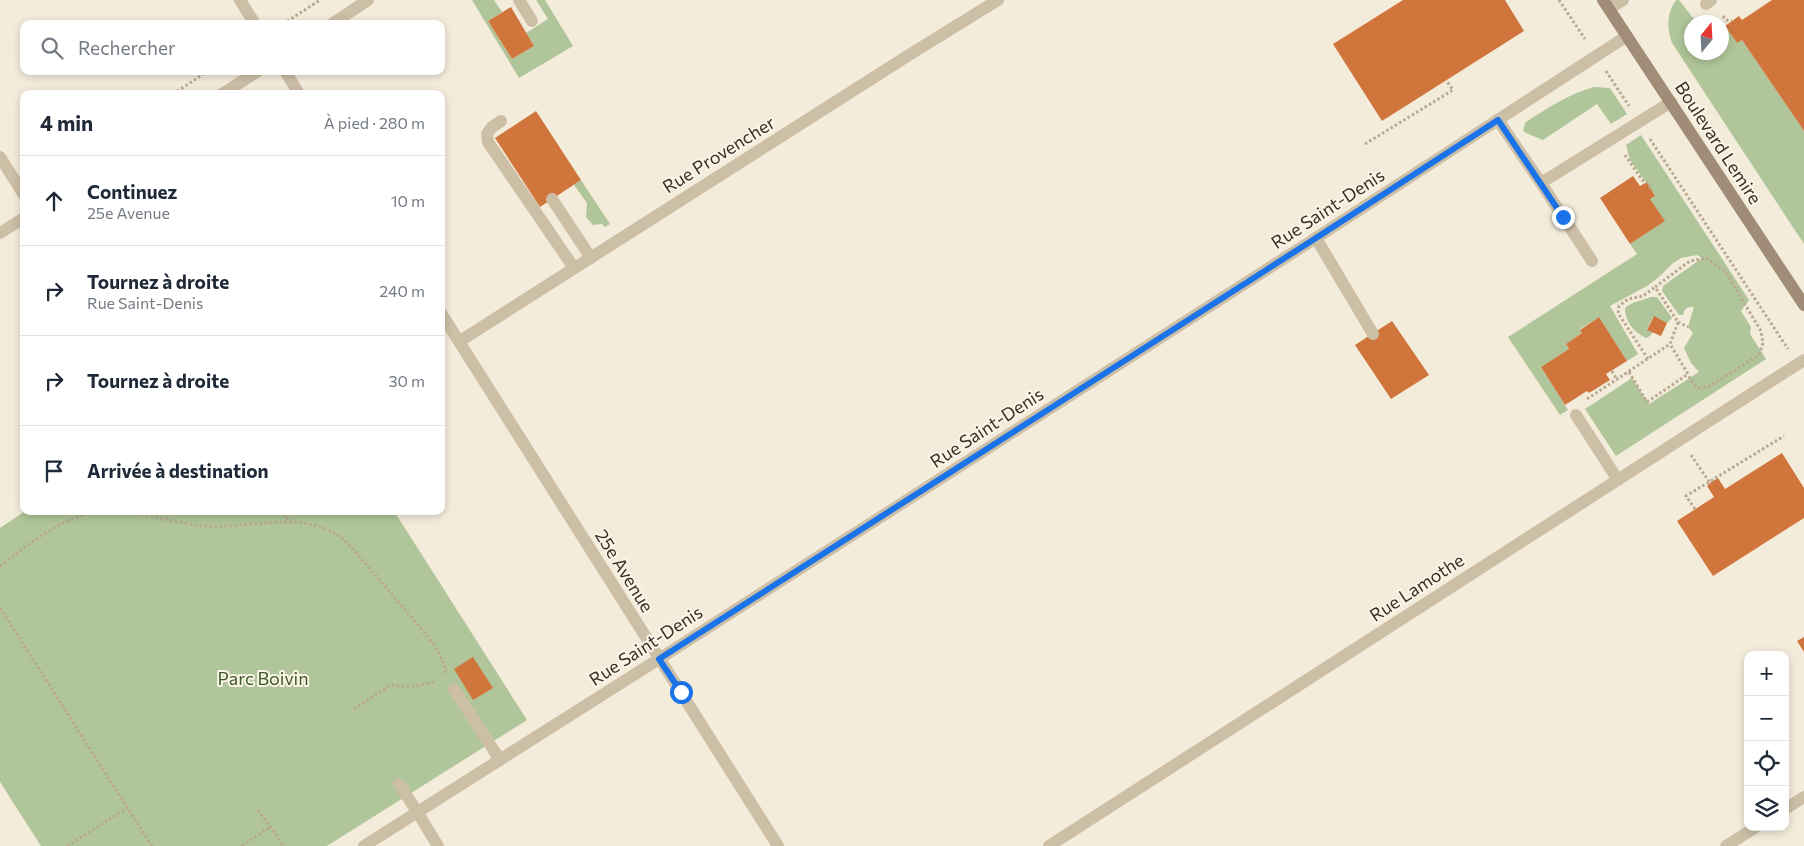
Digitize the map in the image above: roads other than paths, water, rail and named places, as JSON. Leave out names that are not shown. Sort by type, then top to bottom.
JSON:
[{"type":"main road","name":"Boulevard Lemire","points":[[1606,4],[1804,305]]},
{"type":"street","points":[[240,0],[253,20]]},
{"type":"street","points":[[338,20],[368,0]]},
{"type":"street","points":[[518,0],[532,22]]},
{"type":"street","name":"Rue Provencher","points":[[460,341],[998,0]]},
{"type":"street","points":[[1606,4],[1623,0]]},
{"type":"street","name":"Rue Saint-Denis","points":[[364,846],[1316,238],[1627,36]]},
{"type":"street","points":[[228,90],[252,75]]},
{"type":"street","points":[[287,75],[297,90]]},
{"type":"street","points":[[1541,183],[1671,102]]},
{"type":"street","points":[[1498,120],[1592,261]]},
{"type":"street","points":[[501,121],[487,134],[488,142],[523,195],[554,236],[574,268]]},
{"type":"street","points":[[0,157],[20,189]]},
{"type":"street","points":[[552,199],[590,258]]},
{"type":"street","points":[[0,233],[20,220]]},
{"type":"street","points":[[554,236],[570,227]]},
{"type":"street","points":[[1316,238],[1373,334]]},
{"type":"street","name":"25e Avenue","points":[[445,319],[778,846]]},
{"type":"street","name":"Rue Lamothe","points":[[1049,846],[1804,360]]},
{"type":"street","points":[[1576,415],[1618,480]]},
{"type":"street","points":[[451,684],[500,760]]},
{"type":"street","points":[[399,784],[438,846]]},
{"type":"street","points":[[1789,806],[1804,797]]},
{"type":"street","points":[[1726,846],[1750,831]]},
{"type":"park label","name":"Parc Boivin","points":[[263,679]]}]
